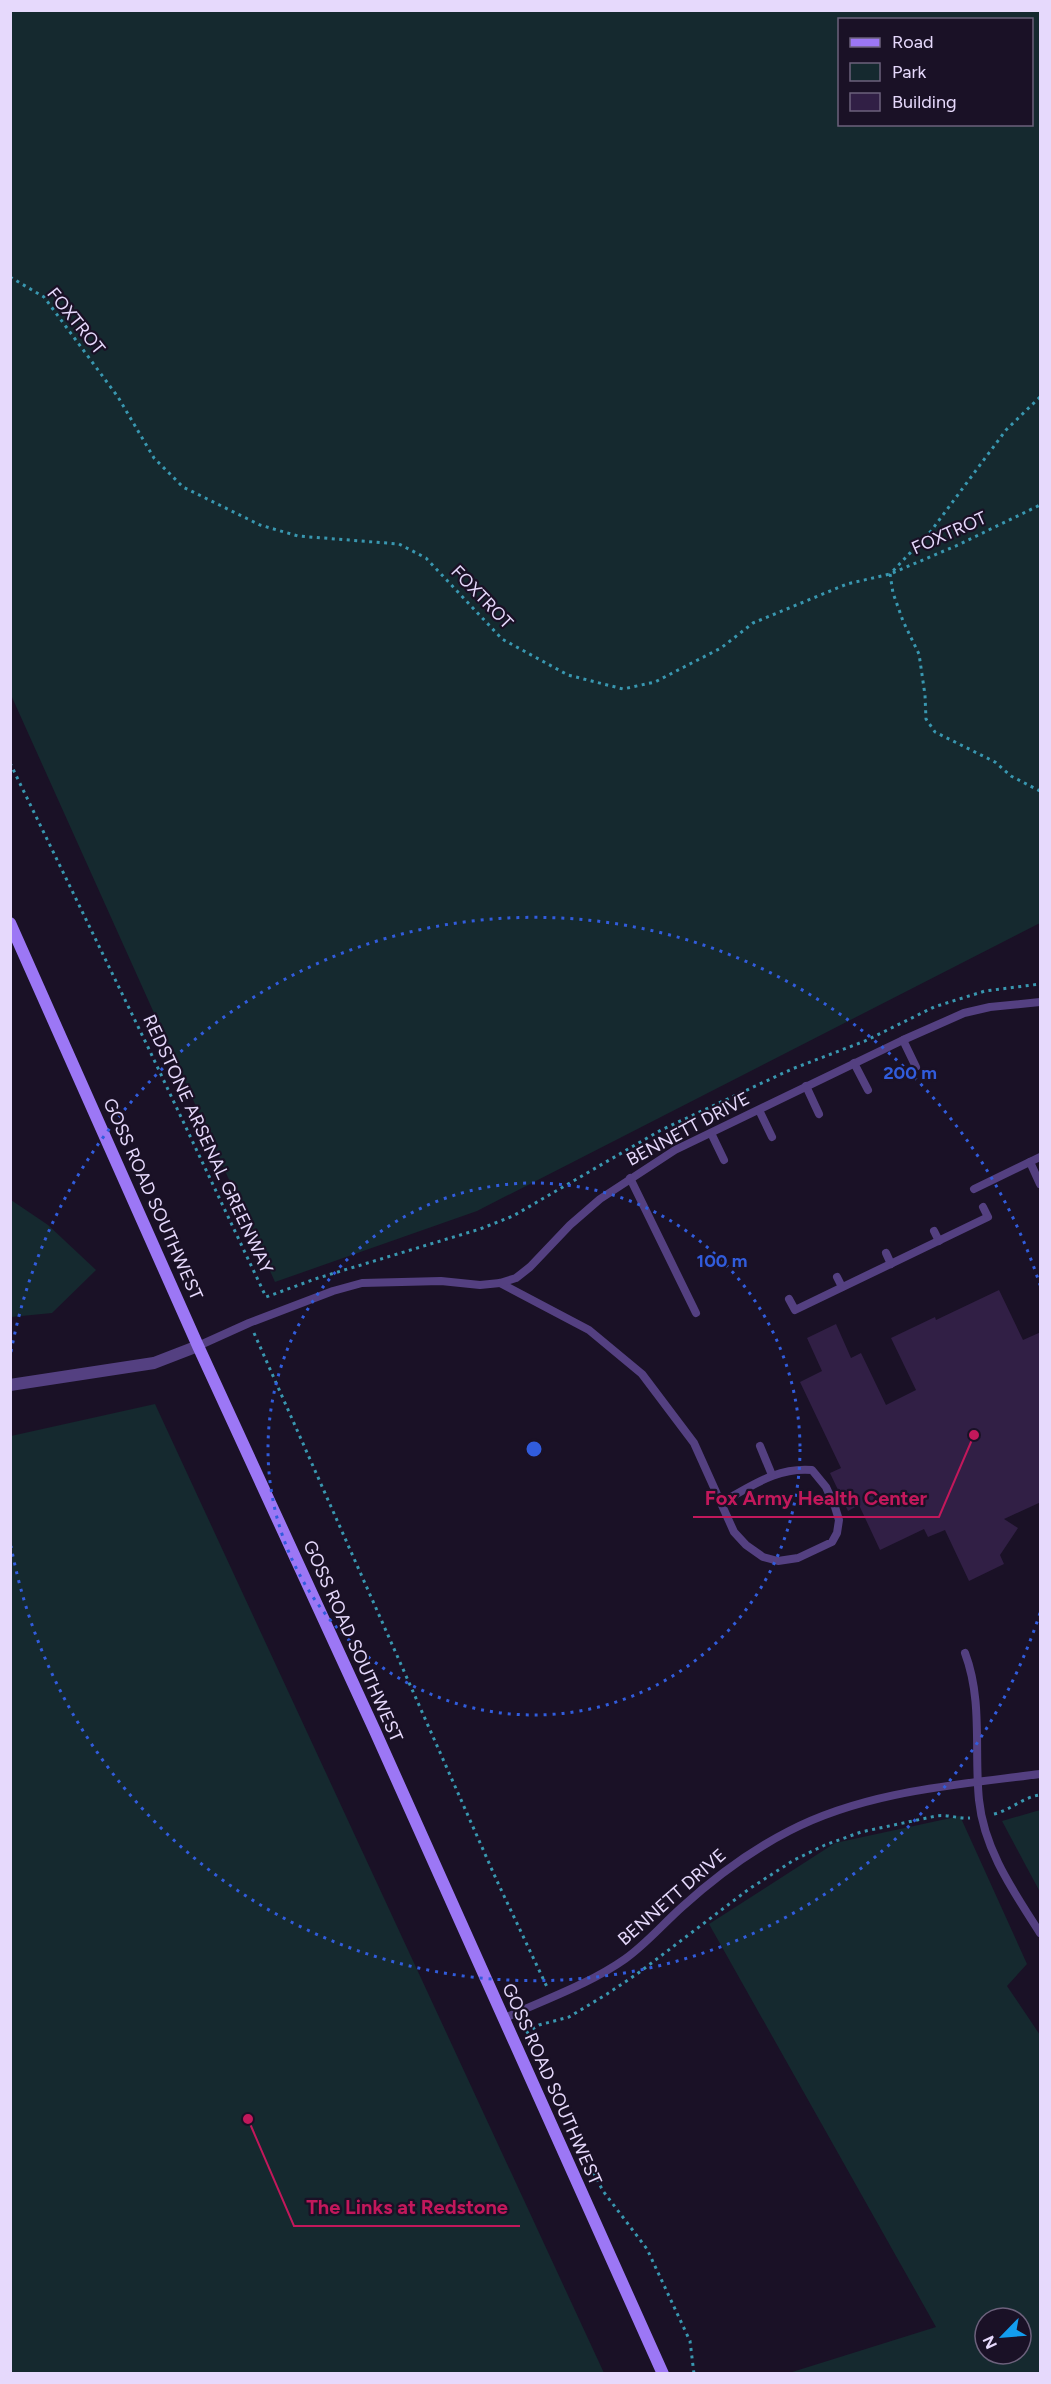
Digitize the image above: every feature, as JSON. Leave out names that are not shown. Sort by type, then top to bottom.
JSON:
[{"type":"street","name":"GOSS ROAD SOUTHWEST","points":[[10,923],[198,1346],[375,1731],[663,2373]]},
{"type":"street","points":[[10,1386],[154,1363],[198,1346]]},
{"type":"lane","name":"BENNETT DRIVE","points":[[198,1346],[249,1323],[333,1291],[362,1283],[441,1281],[480,1285],[500,1283],[516,1278],[600,1199],[675,1150],[854,1063],[964,1013],[990,1007],[1041,1002]]},
{"type":"lane","points":[[903,1040],[916,1067]]},
{"type":"lane","points":[[854,1063],[868,1090]]},
{"type":"lane","points":[[806,1086],[819,1114]]},
{"type":"lane","points":[[759,1110],[772,1137]]},
{"type":"lane","points":[[711,1133],[723,1160]]},
{"type":"lane","points":[[974,1189],[1041,1157]]},
{"type":"lane","points":[[1030,1162],[1041,1184]]},
{"type":"lane","points":[[630,1178],[696,1313]]},
{"type":"lane","points":[[789,1299],[795,1310],[988,1217],[983,1207]]},
{"type":"lane","points":[[934,1230],[939,1240]]},
{"type":"lane","points":[[886,1253],[891,1264]]},
{"type":"lane","points":[[837,1276],[842,1287]]},
{"type":"lane","points":[[500,1283],[589,1330],[642,1374],[694,1443],[734,1532],[746,1545],[763,1557],[778,1561],[798,1558],[832,1542],[837,1533],[839,1520],[826,1487],[812,1470],[794,1468],[772,1475],[722,1502]]},
{"type":"lane","points":[[760,1446],[772,1475]]},
{"type":"lane","points":[[965,1653],[972,1672],[977,1708],[977,1782],[986,1838],[1010,1887],[1041,1933]]},
{"type":"lane","name":"BENNETT DRIVE","points":[[503,2019],[624,1959],[728,1868],[790,1830],[848,1806],[937,1787],[1041,1774]]},
{"type":"path","name":"FOXTROT","points":[[10,277],[44,297],[118,397],[154,458],[183,487],[260,525],[298,536],[399,543],[426,558],[502,639],[568,675],[623,689],[655,682],[721,648],[753,623],[847,584],[890,574],[958,545],[1041,505]]},
{"type":"path","points":[[1041,397],[1006,430],[931,531],[890,574],[893,593],[903,621],[919,654],[926,719],[935,732],[995,762],[1011,776],[1041,791]]},
{"type":"path","name":"REDSTONE ARSENAL GREENWAY","points":[[10,763],[266,1297],[318,1278],[480,1229],[513,1216],[661,1130],[792,1069],[865,1041],[934,1007],[985,991],[1041,984]]},
{"type":"path","points":[[249,1323],[460,1798],[563,2019]]},
{"type":"path","points":[[530,2043],[525,2032],[531,2028],[563,2019],[595,2001],[637,1974],[749,1889],[794,1860],[825,1845],[861,1832],[948,1814],[966,1818],[1003,1812],[1029,1797],[1041,1795]]},
{"type":"path","points":[[576,2139],[603,2191],[647,2249],[690,2341],[694,2373]]},
{"type":"green space","points":[[10,11],[1040,11],[1040,923],[477,1211],[275,1282],[11,695]]},
{"type":"green space","points":[[11,1200],[48,1225],[96,1270],[52,1313],[11,1317]]},
{"type":"green space","points":[[155,1404],[604,2373],[11,2373],[11,1436]]},
{"type":"green space","points":[[1040,1810],[1040,1892],[1002,1821]]},
{"type":"green space","points":[[960,1816],[1027,1964],[1007,1986],[1040,2035],[1040,2373],[789,2373],[936,2327],[709,1924],[835,1843]]},
{"type":"building","points":[[999,1290],[1023,1340],[1041,1332],[1041,1502],[1004,1519],[1018,1528],[1000,1555],[1004,1564],[969,1581],[945,1530],[928,1537],[924,1529],[880,1550],[859,1505],[848,1511],[830,1473],[841,1468],[800,1382],[822,1371],[807,1338],[836,1324],[851,1358],[861,1353],[886,1405],[916,1390],[891,1338],[935,1317],[936,1320]]},
{"type":"place","name":"Fox Army Health Center","points":[[974,1435]]},
{"type":"place","name":"The Links at Redstone","points":[[248,2119]]}]
